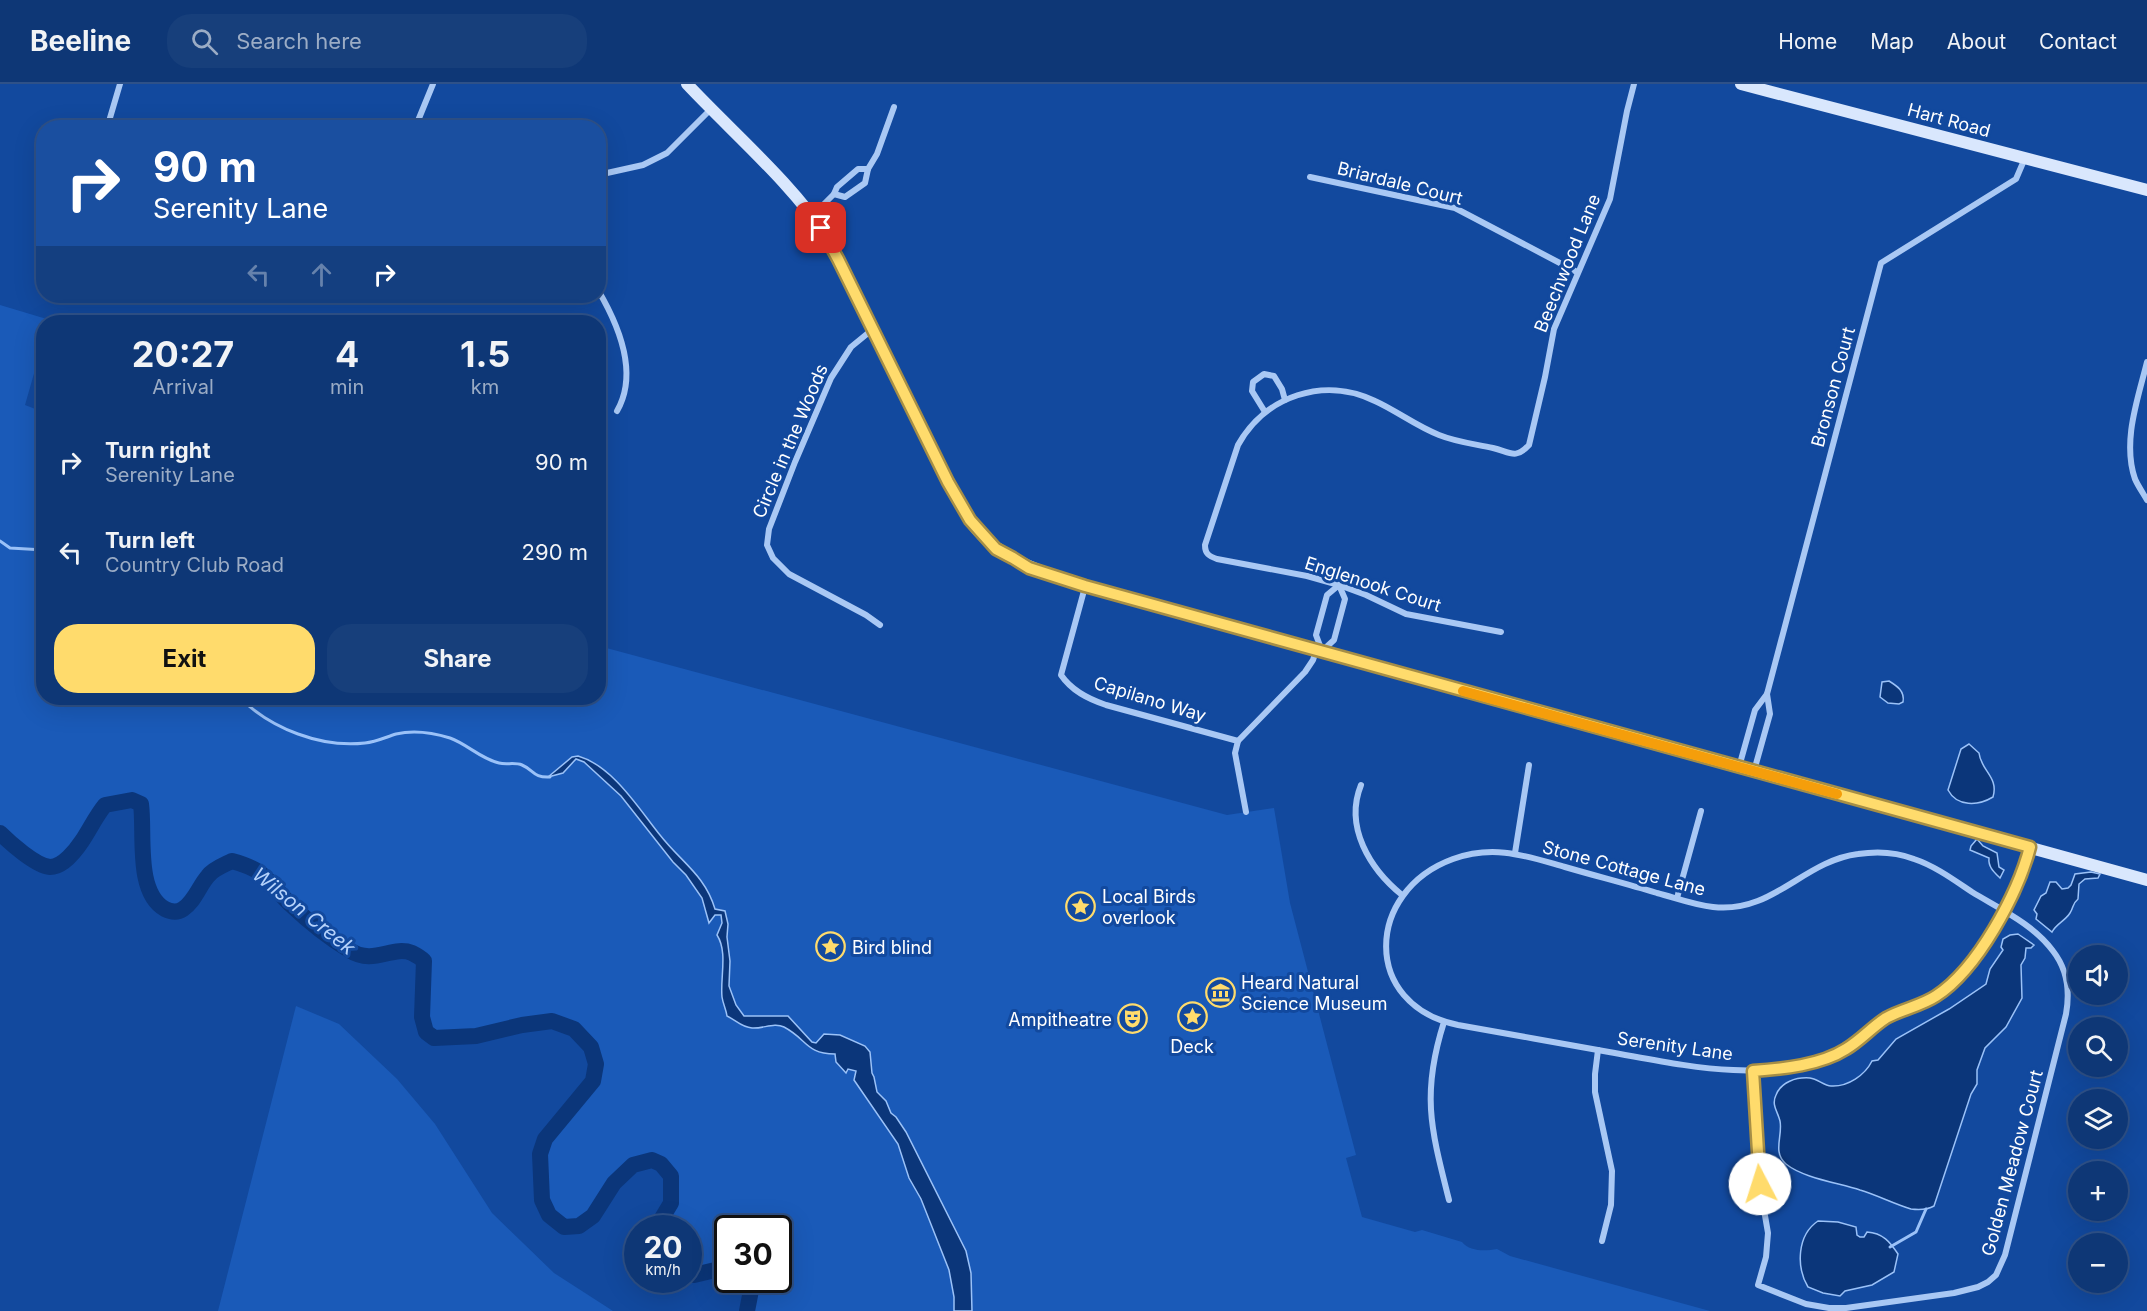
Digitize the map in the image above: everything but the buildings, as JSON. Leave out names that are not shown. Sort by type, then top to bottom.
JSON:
[{"type":"main road","points":[[687,84],[788,185],[813,215],[830,241],[948,482],[970,520],[996,549],[1029,568],[1085,586],[2147,880]]},
{"type":"main road","name":"Hart Road","points":[[1741,84],[2147,190]]},
{"type":"street","points":[[109,120],[120,84]]},
{"type":"street","points":[[418,120],[433,84]]},
{"type":"street","name":"Beechwood Lane","points":[[1205,551],[1238,445],[1265,412],[1294,395],[1320,389],[1352,392],[1375,401],[1413,423],[1447,438],[1514,455],[1522,452],[1529,445],[1554,329],[1610,199],[1634,84]]},
{"type":"street","points":[[834,195],[845,197],[865,183],[868,169],[877,154],[894,108]]},
{"type":"street","points":[[606,173],[643,165],[667,153],[711,110]]},
{"type":"street","name":"Bronson Court","points":[[1739,766],[1755,710],[1767,694],[1881,263],[2016,179],[2025,158]]},
{"type":"street","points":[[813,215],[834,195],[837,187],[858,169],[868,169]]},
{"type":"street","name":"Briardale Court","points":[[1310,177],[1455,208],[1577,272]]},
{"type":"street","points":[[605,303],[615,321],[624,357],[625,393],[617,411]]},
{"type":"street","name":"Circle in the Woods","points":[[873,329],[851,347],[831,378],[786,484],[769,529],[767,544],[773,558],[789,574],[866,615],[880,626]]},
{"type":"street","points":[[2147,362],[2131,433],[2130,453],[2135,479],[2147,500]]},
{"type":"street","points":[[1265,412],[1252,391],[1253,382],[1264,374],[1274,376],[1282,389],[1285,400]]},
{"type":"street","name":"Englenook Court","points":[[1205,551],[1209,556],[1233,563],[1307,576],[1340,585],[1406,614],[1501,632]]},
{"type":"street","points":[[1246,812],[1235,753],[1238,741],[1305,672],[1319,651],[1334,640],[1345,599],[1340,585],[1326,595],[1316,634],[1319,651]]},
{"type":"street","name":"Capilano Way","points":[[1085,586],[1061,675],[1076,691],[1106,705],[1238,741]]},
{"type":"street","name":"Bronson Court","points":[[1754,771],[1770,714],[1767,694]]},
{"type":"street","points":[[1515,854],[1529,765]]},
{"type":"street","points":[[1361,785],[1355,807],[1363,845],[1376,869],[1402,895]]},
{"type":"street","points":[[1677,898],[1701,811]]},
{"type":"street","name":"Serenity Lane","points":[[1402,895],[1392,914],[1386,936],[1386,952],[1392,974],[1408,1000],[1426,1014],[1444,1022],[1598,1050],[1703,1068],[1753,1071],[1788,1067],[1832,1056],[1850,1047],[1889,1017],[1935,996],[1950,986],[1969,966],[2004,911],[2026,862],[2030,847]]},
{"type":"street","name":"Stone Cottage Lane","points":[[1402,895],[1425,874],[1455,859],[1483,852],[1515,854],[1718,907],[1749,904],[1773,896],[1832,860],[1848,855],[1877,852],[1896,854],[1923,863],[2004,911]]},
{"type":"street","name":"Golden Meadow Court","points":[[1753,1071],[1758,1175],[1768,1233],[1766,1257],[1758,1285],[1814,1306],[1846,1308],[1965,1291],[1988,1282],[1999,1270],[2008,1243],[2066,1014],[2068,994],[2064,972],[2053,950],[2035,932],[2004,911]]},
{"type":"street","points":[[1444,1022],[1432,1065],[1430,1112],[1435,1148],[1449,1200]]},
{"type":"street","points":[[1598,1050],[1594,1074],[1595,1092],[1610,1155],[1612,1179],[1611,1205],[1602,1241]]},
{"type":"shaded area","points":[[0,305],[36,316],[36,366],[25,405],[36,409],[36,705],[606,705],[606,648],[1227,815],[1274,808],[1290,903],[1356,1155],[1346,1158],[1362,1217],[1415,1232],[1422,1230],[1462,1242],[1469,1248],[1497,1249],[1510,1256],[1710,1311],[748,1311],[751,1293],[792,1293],[792,1215],[714,1215],[714,1269],[702,1272],[702,1215],[665,1215],[672,1203],[672,1175],[655,1161],[640,1162],[623,1171],[596,1210],[578,1224],[564,1226],[552,1216],[546,1207],[543,1196],[542,1160],[546,1140],[582,1097],[595,1073],[596,1061],[592,1047],[583,1037],[566,1025],[547,1021],[526,1023],[462,1038],[443,1038],[427,1032],[423,1016],[425,960],[411,952],[397,951],[365,957],[352,951],[291,903],[266,874],[249,865],[231,860],[209,873],[181,908],[175,911],[164,907],[152,893],[148,882],[145,869],[142,804],[132,799],[103,804],[70,852],[61,860],[50,863],[38,860],[21,850],[0,831]]},
{"type":"shaded area","points":[[1889,681],[1902,692],[1903,702],[1888,703],[1880,697],[1882,682]]},
{"type":"shaded area","points":[[1969,744],[1979,753],[1994,784],[1993,797],[1975,803],[1957,800],[1948,790],[1961,749]]},
{"type":"shaded area","points":[[578,756],[591,761],[614,779],[668,845],[699,878],[711,897],[715,909],[725,911],[730,961],[729,986],[736,1005],[744,1016],[788,1016],[812,1042],[816,1043],[824,1034],[840,1035],[865,1046],[870,1052],[877,1092],[886,1101],[891,1113],[906,1132],[966,1251],[971,1273],[972,1311],[954,1311],[949,1270],[921,1199],[909,1178],[898,1144],[854,1080],[856,1071],[848,1069],[846,1073],[836,1062],[835,1054],[812,1049],[784,1027],[776,1025],[748,1027],[727,1016],[722,997],[722,949],[717,935],[722,923],[721,915],[715,915],[709,923],[702,898],[686,875],[621,796],[584,762],[576,759],[563,773],[548,777],[572,757]]},
{"type":"shaded area","points":[[1977,839],[1983,846],[1997,853],[1999,867],[2004,870],[2000,878],[1990,867],[1989,858],[1970,850]]},
{"type":"shaded area","points":[[2091,872],[2100,874],[2098,878],[2085,879],[2079,884],[2078,899],[2068,916],[2052,932],[2036,919],[2037,914],[2034,910],[2041,896],[2046,893],[2050,882],[2056,882],[2062,889],[2068,888],[2075,874]]},
{"type":"shaded area","points":[[2018,934],[2034,945],[2026,948],[2025,958],[2021,965],[2022,998],[2006,1027],[1985,1048],[1977,1070],[1977,1084],[1971,1094],[1934,1206],[1911,1209],[1866,1192],[1811,1177],[1786,1164],[1779,1149],[1781,1127],[1774,1102],[1781,1087],[1799,1078],[1813,1079],[1831,1086],[1855,1079],[1872,1061],[1878,1060],[1896,1039],[1949,1009],[1986,984],[1990,969],[2003,950],[2001,947],[2003,939]]},
{"type":"shaded area","points":[[296,1006],[339,1024],[397,1079],[435,1124],[492,1213],[554,1273],[613,1311],[218,1311]]},
{"type":"shaded area","points":[[1818,1221],[1838,1222],[1856,1227],[1857,1235],[1860,1237],[1864,1237],[1867,1232],[1882,1236],[1898,1254],[1894,1272],[1872,1285],[1845,1291],[1840,1296],[1808,1287],[1800,1261],[1802,1243],[1811,1227]]},
{"type":"waterway","points":[[0,541],[10,548],[36,550]]},
{"type":"waterway","points":[[248,705],[282,727],[315,739],[348,744],[373,742],[403,733],[430,733],[456,741],[492,761],[502,764],[519,764],[537,775],[550,777]]},
{"type":"waterway","name":"Wilson Creek","points":[[0,833],[17,848],[44,866],[55,866],[69,857],[76,849],[105,805],[132,800],[141,804],[143,861],[149,890],[165,909],[174,912],[183,909],[191,902],[210,874],[232,861],[260,873],[304,917],[349,950],[367,956],[405,951],[423,960],[422,1017],[426,1032],[434,1038],[476,1036],[522,1025],[552,1021],[574,1029],[591,1047],[596,1064],[593,1081],[545,1139],[540,1154],[542,1200],[549,1215],[564,1227],[579,1226],[593,1216],[614,1183],[633,1165],[652,1160],[661,1164],[671,1176],[671,1203],[664,1215]]},
{"type":"waterway","points":[[1890,1247],[1916,1232],[1926,1209]]},
{"type":"waterway","name":"Wilson Creek","points":[[702,1273],[714,1270]]},
{"type":"waterway","name":"Wilson Creek","points":[[747,1311],[750,1293]]},
{"type":"slow traffic","points":[[1463,691],[1837,794]]},
{"type":"place","name":"Local Birds overlook","points":[[1081,906]]},
{"type":"place","name":"Bird blind","points":[[831,947]]},
{"type":"place","name":"Heard Natural Science Museum","points":[[1220,992]]},
{"type":"place","name":"Deck","points":[[1192,1017]]},
{"type":"place","name":"Ampitheatre","points":[[1133,1019]]},
{"type":"route","points":[[821,228],[830,241],[948,482],[970,520],[996,549],[1029,568],[1085,586],[2030,847],[2026,862],[2004,911],[1969,966],[1950,986],[1927,1001],[1889,1017],[1850,1047],[1832,1056],[1788,1067],[1753,1071],[1760,1184]]}]
